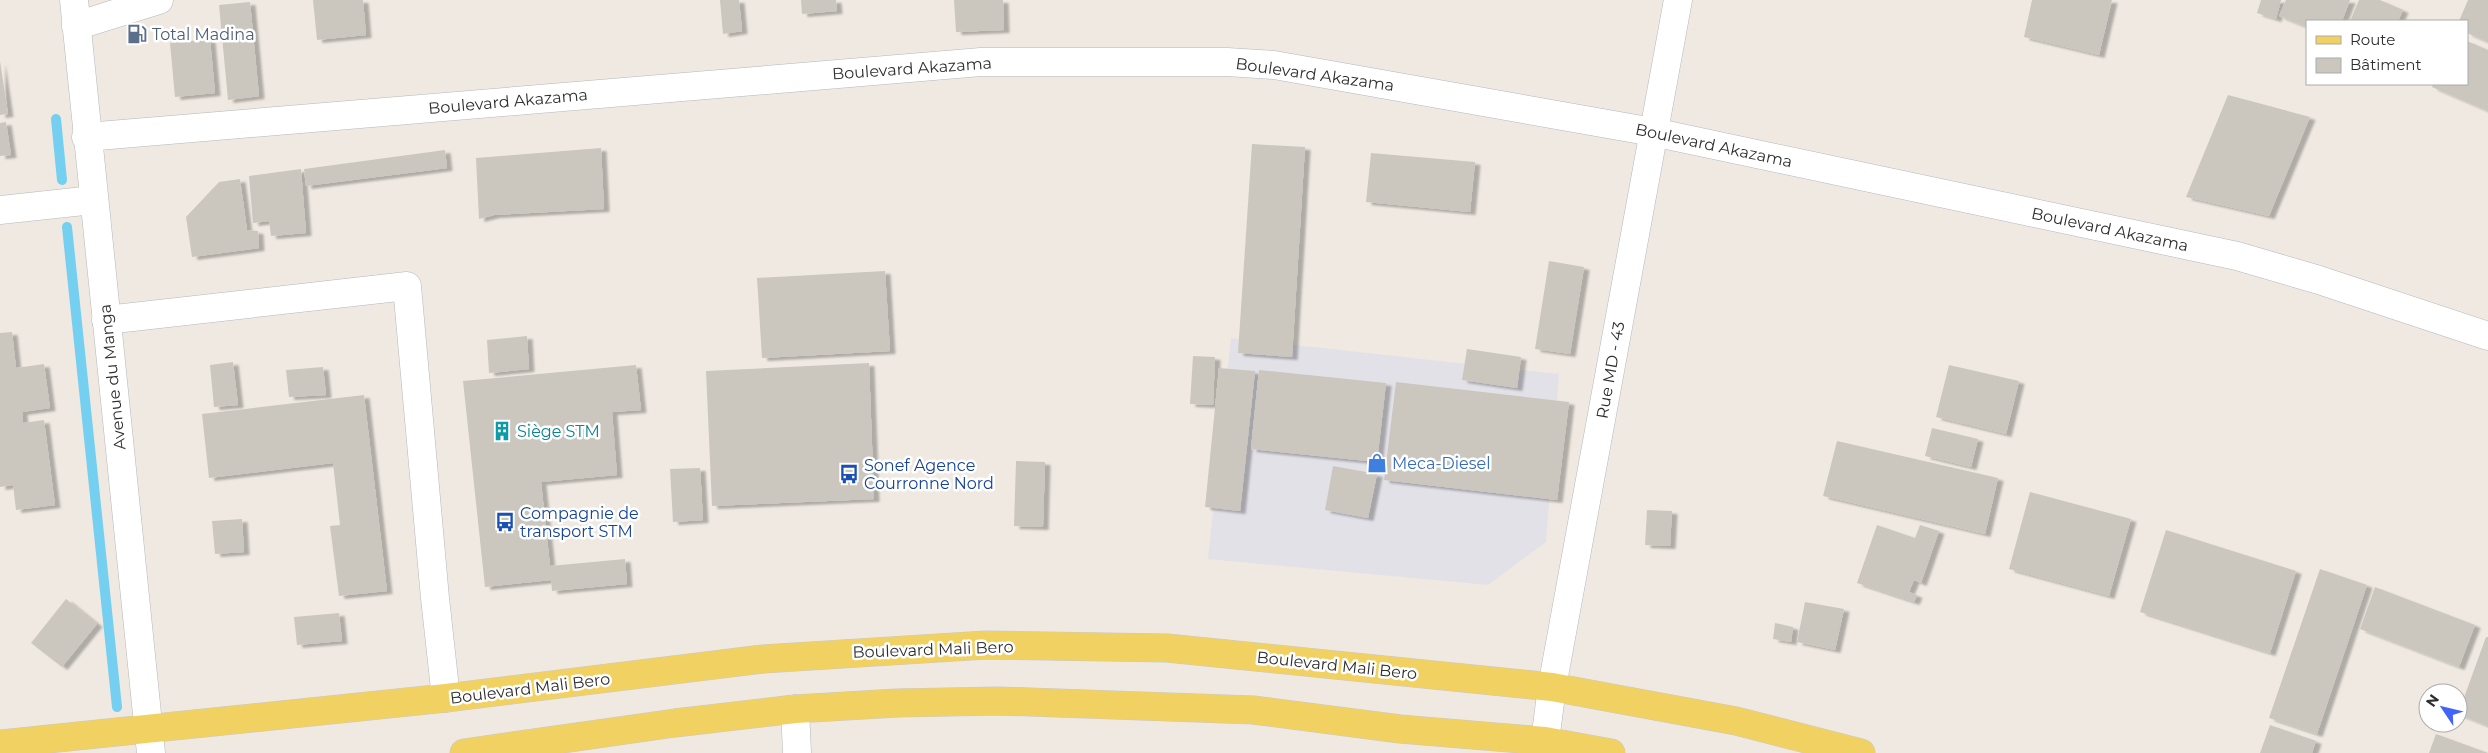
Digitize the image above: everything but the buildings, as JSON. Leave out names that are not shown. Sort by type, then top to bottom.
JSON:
[{"type":"main road","name":"Boulevard Mali Bero","points":[[0,744],[150,741],[446,698],[763,659],[986,645],[1167,648],[1552,687],[1736,721],[1861,753]]},
{"type":"main road","points":[[464,753],[675,723],[795,709],[897,703],[999,701],[1253,710],[1400,729],[1545,741],[1611,753]]},
{"type":"street","points":[[75,13],[159,0]]},
{"type":"street","name":"Rue MD - 43","points":[[1545,741],[1552,687],[1678,0]]},
{"type":"street","name":"Avenue du Manga","points":[[75,13],[86,137],[150,741]]},
{"type":"street","name":"Boulevard Akazama","points":[[86,137],[981,62],[1227,62],[1274,65],[1653,132],[2237,256],[2319,280],[2488,336]]},
{"type":"street","points":[[0,210],[93,200]]},
{"type":"street","points":[[106,320],[407,286],[435,598],[446,698]]},
{"type":"street","points":[[795,709],[797,753]]},
{"type":"shaded area","points":[[1231,338],[1559,374],[1546,542],[1488,585],[1208,559]]},
{"type":"waterway","points":[[56,119],[62,180]]},
{"type":"waterway","points":[[67,227],[117,707]]},
{"type":"place","name":"Total Madina","points":[[137,34]]},
{"type":"place","name":"Siège STM","points":[[502,431]]},
{"type":"place","name":"Meca-Diesel","points":[[1377,463]]},
{"type":"place","name":"Sonef Agence Courronne Nord","points":[[849,474]]},
{"type":"place","name":"Compagnie de transport STM","points":[[505,522]]}]
